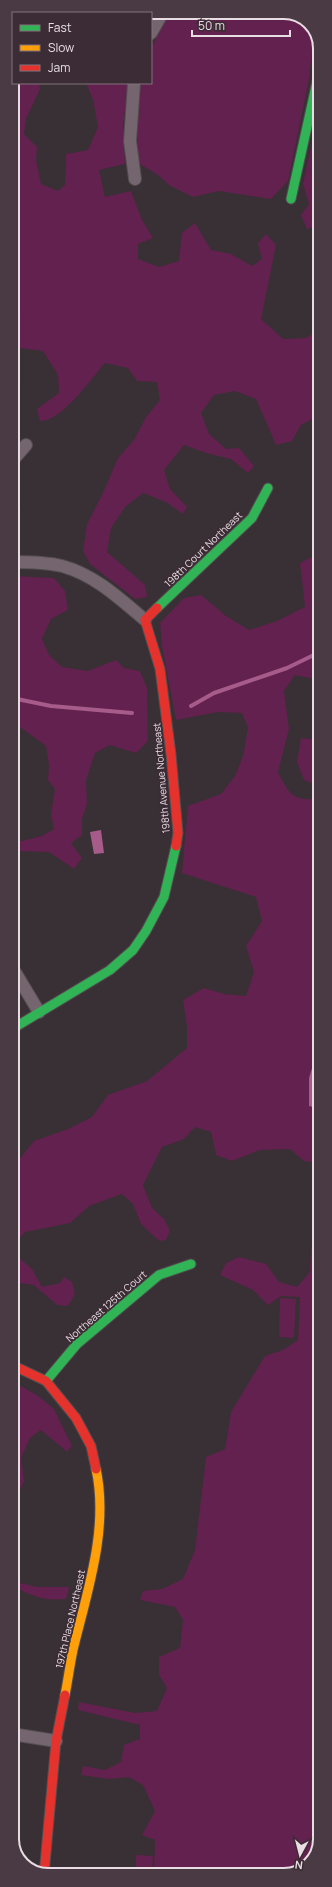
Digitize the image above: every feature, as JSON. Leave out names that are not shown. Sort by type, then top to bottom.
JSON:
[{"type":"street","points":[[152,31],[159,19]]},
{"type":"street","points":[[134,84],[130,141],[135,179]]},
{"type":"street","points":[[291,199],[313,100]]},
{"type":"street","points":[[19,453],[26,445]]},
{"type":"street","name":"198th Court Northeast","points":[[145,620],[252,518],[268,488]]},
{"type":"street","points":[[19,562],[62,566],[92,579],[145,620]]},
{"type":"street","name":"198th Avenue Northeast","points":[[19,1025],[110,970],[133,950],[146,931],[164,898],[173,864],[178,833],[171,754],[160,669],[145,620]]},
{"type":"street","points":[[19,979],[39,1012]]},
{"type":"street","name":"Northeast 125th Court","points":[[46,1381],[77,1344],[158,1275],[191,1264]]},
{"type":"street","points":[[19,1368],[46,1381]]},
{"type":"street","name":"197th Place Northeast","points":[[45,1868],[56,1741],[73,1651],[92,1574],[99,1524],[99,1483],[91,1446],[76,1418],[46,1381]]},
{"type":"street","points":[[19,1735],[56,1741]]},
{"type":"shaded area","points":[[166,19],[286,19],[295,21],[308,32],[313,44],[309,79],[288,181],[271,199],[219,191],[193,197],[169,185],[158,175],[138,163],[138,96],[141,84],[152,84],[152,46]]},
{"type":"shaded area","points":[[19,84],[39,84],[40,89],[26,119],[24,134],[37,147],[36,160],[41,184],[58,191],[65,185],[66,154],[88,150],[98,127],[93,100],[86,84],[128,84],[123,127],[125,164],[99,170],[105,197],[131,191],[142,220],[153,238],[138,244],[138,259],[159,267],[179,261],[182,233],[195,223],[211,250],[231,254],[252,266],[262,259],[258,243],[266,234],[276,245],[261,319],[283,339],[306,338],[313,334],[313,419],[301,425],[292,441],[276,445],[256,399],[235,391],[214,395],[201,413],[209,434],[226,449],[239,448],[254,466],[248,473],[231,459],[206,453],[184,445],[164,470],[170,489],[187,507],[183,514],[166,502],[143,493],[125,507],[111,528],[107,552],[145,585],[147,597],[135,599],[90,564],[83,551],[87,524],[102,495],[118,458],[134,440],[146,417],[160,400],[157,382],[137,381],[128,368],[105,363],[84,389],[66,407],[57,415],[40,421],[37,409],[59,393],[58,375],[43,351],[19,348]]},
{"type":"shaded area","points":[[313,138],[313,228],[307,229],[301,215],[309,204],[303,184]]},
{"type":"shaded area","points":[[313,556],[313,679],[295,675],[284,691],[289,729],[278,772],[285,786],[293,795],[304,799],[313,799],[313,1162],[304,1161],[290,1149],[260,1150],[232,1161],[216,1155],[211,1132],[195,1127],[184,1139],[162,1147],[143,1185],[152,1208],[164,1219],[170,1231],[166,1240],[159,1241],[141,1224],[133,1204],[122,1194],[89,1206],[70,1223],[25,1232],[19,1239],[19,1160],[34,1141],[68,1129],[92,1117],[108,1095],[147,1081],[187,1048],[187,1026],[183,1000],[204,988],[224,994],[246,996],[254,972],[246,946],[262,921],[256,897],[182,873],[188,806],[221,794],[235,776],[243,756],[248,728],[242,713],[218,712],[176,720],[162,646],[160,623],[184,598],[201,595],[226,616],[249,630],[277,621],[305,607],[300,563]]},
{"type":"shaded area","points":[[19,576],[54,578],[65,591],[68,610],[51,619],[42,639],[49,655],[62,667],[88,671],[116,660],[124,668],[140,671],[147,688],[148,741],[136,753],[110,745],[95,753],[86,780],[87,804],[82,819],[82,835],[71,843],[82,858],[74,869],[49,852],[19,851],[19,842],[42,836],[54,829],[51,814],[55,789],[48,780],[49,765],[46,746],[19,726]]},
{"type":"shaded area","points":[[301,738],[313,739],[313,783],[304,780],[297,762]]},
{"type":"shaded area","points":[[101,830],[104,853],[94,854],[90,832]]},
{"type":"shaded area","points":[[313,1065],[313,1107],[309,1106],[309,1078]]},
{"type":"shaded area","points":[[313,1244],[313,1842],[306,1858],[298,1864],[287,1868],[154,1868],[155,1840],[142,1835],[155,1811],[143,1785],[129,1777],[109,1779],[81,1775],[83,1766],[105,1770],[121,1762],[124,1745],[140,1739],[140,1725],[78,1710],[79,1702],[135,1713],[157,1711],[167,1688],[159,1675],[159,1657],[180,1648],[183,1620],[175,1607],[140,1600],[143,1591],[162,1589],[183,1579],[195,1550],[206,1457],[225,1449],[231,1412],[265,1356],[283,1350],[298,1340],[300,1297],[281,1296],[268,1305],[253,1290],[220,1275],[226,1263],[239,1257],[266,1264],[279,1282],[297,1287],[310,1272],[311,1248]]},
{"type":"shaded area","points":[[19,1258],[32,1269],[42,1287],[60,1283],[64,1277],[72,1282],[75,1294],[68,1306],[57,1305],[34,1285],[19,1283]]},
{"type":"shaded area","points":[[280,1298],[296,1299],[294,1338],[279,1337]]},
{"type":"shaded area","points":[[19,1385],[37,1395],[54,1409],[72,1446],[67,1452],[41,1430],[30,1438],[21,1458],[24,1481],[19,1492]]},
{"type":"shaded area","points":[[19,1583],[37,1587],[69,1587],[66,1599],[50,1599],[19,1590]]},
{"type":"shaded area","points":[[136,1855],[153,1856],[152,1868],[136,1868]]},
{"type":"waterway","points":[[191,706],[214,693],[287,668],[313,655]]},
{"type":"waterway","points":[[19,699],[51,706],[132,713]]},
{"type":"traffic: fast","points":[[291,199],[313,100]]},
{"type":"traffic: fast","points":[[157,608],[252,518],[268,488]]},
{"type":"traffic: fast","points":[[19,1025],[110,970],[133,950],[146,931],[164,897],[176,846]]},
{"type":"traffic: fast","points":[[46,1381],[77,1344],[159,1275],[191,1264]]},
{"type":"traffic: slow","points":[[65,1695],[73,1650],[95,1560],[100,1514],[96,1469]]},
{"type":"traffic: jam","points":[[157,608],[145,620],[160,669],[171,754],[178,833],[176,846]]},
{"type":"traffic: jam","points":[[19,1368],[46,1381],[76,1418],[91,1446],[96,1469]]},
{"type":"traffic: jam","points":[[45,1868],[56,1741],[65,1695]]}]
